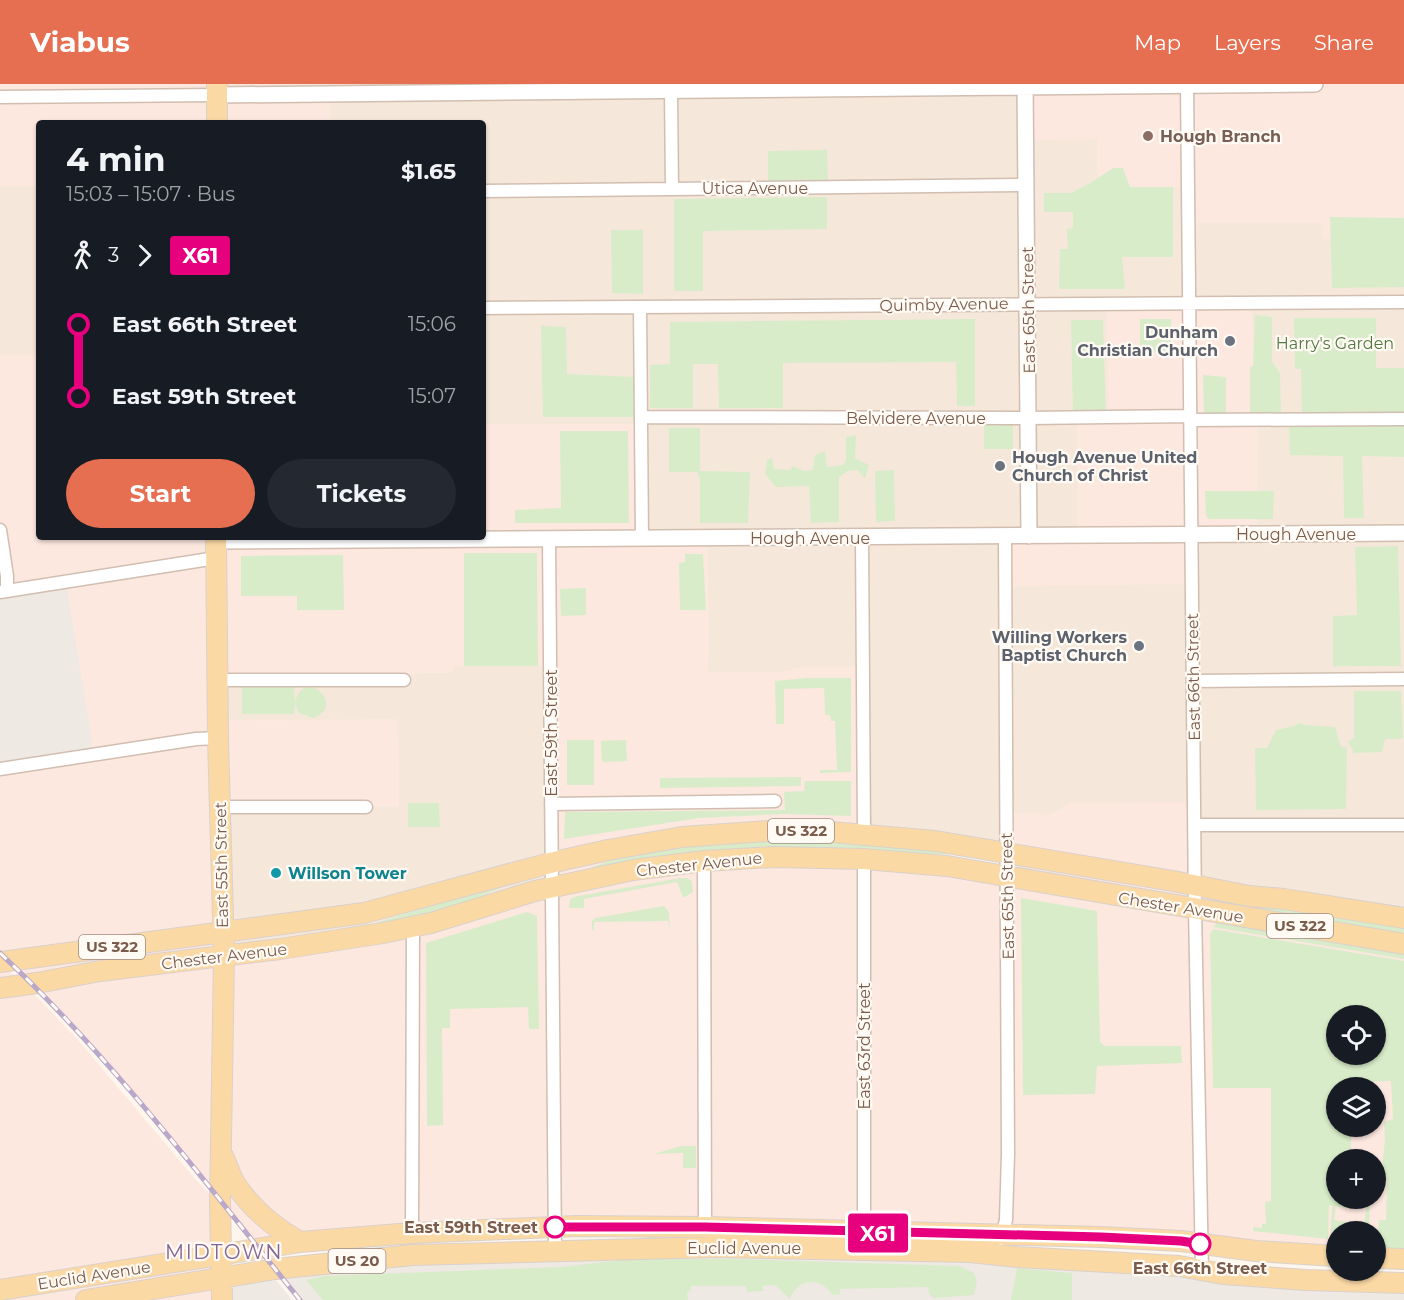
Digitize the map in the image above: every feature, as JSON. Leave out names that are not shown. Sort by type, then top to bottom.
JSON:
[{"type":"main road","points":[[216,120],[217,90]]},
{"type":"main road","name":"East 55th Street","points":[[216,545],[224,955],[220,1150],[222,1300]]},
{"type":"main road","name":"Chester Avenue","points":[[0,962],[364,913],[550,863],[634,844],[708,834],[802,831],[935,841],[1249,896],[1284,899],[1404,918]]},
{"type":"main road","name":"Chester Avenue","points":[[0,988],[100,971],[326,943],[413,927],[509,898],[633,870],[704,861],[774,857],[864,859],[947,866],[1404,944]]},
{"type":"main road","points":[[220,1150],[235,1182],[259,1212],[282,1232],[300,1242]]},
{"type":"main road","name":"Euclid Avenue","points":[[0,1290],[300,1242],[412,1233],[555,1227],[705,1227],[864,1233],[1000,1245],[1223,1274],[1305,1280],[1404,1282]]},
{"type":"main road","name":"Euclid Avenue","points":[[86,1300],[285,1268],[412,1255],[773,1247],[1000,1245],[1101,1237],[1181,1241],[1256,1251],[1326,1255]]},
{"type":"main road","points":[[1386,1258],[1404,1259]]},
{"type":"street","points":[[0,97],[217,90],[671,92],[1315,84]]},
{"type":"street","name":"East 66th Street","points":[[1187,85],[1195,909],[1202,1270]]},
{"type":"street","name":"East 65th Street","points":[[1024,86],[1029,536]]},
{"type":"street","points":[[671,92],[672,189]]},
{"type":"street","name":"Utica Avenue","points":[[486,190],[1026,185]]},
{"type":"street","name":"Quimby Avenue","points":[[486,308],[1404,302]]},
{"type":"street","points":[[640,307],[642,539]]},
{"type":"street","name":"Belvidere Avenue","points":[[641,417],[1404,419]]},
{"type":"street","points":[[0,530],[7,576],[3,592],[216,545]]},
{"type":"street","name":"Hough Avenue","points":[[486,539],[1404,533]]},
{"type":"street","name":"East 65th Street","points":[[1000,1245],[1006,1220],[1008,1154],[1005,536]]},
{"type":"street","points":[[862,537],[864,834]]},
{"type":"street","name":"East 59th Street","points":[[549,538],[550,888],[554,1026],[555,1251]]},
{"type":"street","name":"Hough Avenue","points":[[216,545],[454,540]]},
{"type":"street","points":[[1193,681],[1404,679]]},
{"type":"street","points":[[217,680],[404,680]]},
{"type":"street","points":[[0,769],[196,739],[218,738]]},
{"type":"street","points":[[551,804],[775,801]]},
{"type":"street","points":[[220,807],[366,807]]},
{"type":"street","points":[[1195,825],[1404,825]]},
{"type":"street","name":"East 63rd Street","points":[[864,859],[864,1233]]},
{"type":"street","points":[[704,861],[705,1227]]},
{"type":"street","points":[[412,1233],[413,927]]},
{"type":"shaded area","points":[[0,84],[217,84],[217,95],[330,94],[330,120],[36,120],[36,186],[0,186]]},
{"type":"shaded area","points":[[217,84],[1099,84],[1097,139],[1188,187],[1189,223],[1323,223],[1324,239],[1404,238],[1404,918],[1195,886],[1071,803],[1052,815],[1006,814],[1007,852],[864,834],[862,667],[806,667],[783,672],[708,673],[707,539],[642,539],[641,424],[486,424],[486,120],[330,120],[330,95],[217,95]]},
{"type":"shaded area","points":[[1404,84],[1404,238],[1323,239],[1322,223],[1189,223],[1188,187],[1098,187],[1097,139],[1026,140],[1025,88]]},
{"type":"shaded area","points":[[0,186],[36,186],[36,355],[0,355]]},
{"type":"shaded area","points":[[1251,303],[1258,415],[1257,534],[1192,534],[1192,584],[1006,586],[1005,536],[1078,535],[1077,417],[1109,417],[1107,305]]},
{"type":"shaded area","points":[[0,355],[36,355],[36,540],[486,540],[486,424],[641,424],[642,539],[707,538],[708,672],[783,672],[806,667],[862,667],[864,859],[1008,877],[1006,814],[1052,815],[1071,803],[1195,802],[1196,909],[1404,944],[1404,1259],[1386,1258],[1386,1221],[1326,1221],[1326,1256],[705,1227],[260,1248],[151,1114],[83,1036],[32,984],[0,959],[0,769],[7,591],[0,530]],"holes":[[[453,666],[551,666],[550,888],[280,949],[224,955],[220,807],[399,807],[398,724],[397,719],[218,721],[217,681],[404,680],[415,673],[452,672]]]},
{"type":"shaded area","points":[[0,530],[7,591],[66,582],[94,755],[0,769]]},
{"type":"shaded area","points":[[453,666],[551,666],[551,888],[224,955],[220,807],[399,807],[397,720],[217,721],[217,680],[452,672]]},
{"type":"shaded area","points":[[0,962],[78,1040],[196,1180],[220,1204],[222,1300],[0,1300]]},
{"type":"shaded area","points":[[717,1247],[1326,1279],[1326,1281],[1404,1283],[1404,1300],[300,1300],[275,1269]]},
{"type":"shaded area","points":[[268,1270],[292,1300],[222,1300],[221,1278]]},
{"type":"green space","points":[[827,150],[828,180],[768,181],[768,151]]},
{"type":"green space","points":[[1113,168],[1123,168],[1130,187],[1173,187],[1173,257],[1122,257],[1125,289],[1059,289],[1060,249],[1068,249],[1067,229],[1073,228],[1073,212],[1044,212],[1044,193],[1071,193]]},
{"type":"green space","points":[[827,197],[827,229],[703,231],[703,291],[674,291],[674,199]]},
{"type":"green space","points":[[1330,217],[1404,218],[1404,287],[1332,288]]},
{"type":"green space","points":[[611,230],[643,230],[643,294],[612,293]]},
{"type":"green space","points":[[1255,315],[1272,317],[1272,362],[1280,373],[1281,414],[1250,415],[1250,367],[1253,366]]},
{"type":"green space","name":"Harry's Garden","points":[[1294,318],[1376,318],[1376,368],[1404,368],[1404,413],[1302,414],[1301,369],[1295,369]]},
{"type":"green space","points":[[975,319],[975,406],[957,406],[956,362],[783,363],[783,408],[719,408],[718,364],[693,364],[693,408],[650,408],[650,365],[670,364],[670,322]]},
{"type":"green space","points":[[1140,319],[1171,319],[1171,352],[1140,352]]},
{"type":"green space","points":[[1071,320],[1103,320],[1106,413],[1073,414]]},
{"type":"green space","points":[[541,326],[566,327],[567,374],[634,377],[634,417],[543,417]]},
{"type":"green space","points":[[1203,375],[1226,377],[1226,414],[1204,413]]},
{"type":"green space","points":[[1289,423],[1404,423],[1404,457],[1362,456],[1364,518],[1344,518],[1343,456],[1290,455]]},
{"type":"green space","points":[[984,425],[1013,425],[1013,449],[984,449]]},
{"type":"green space","points":[[669,428],[700,428],[700,471],[750,472],[748,523],[700,523],[700,479],[697,472],[669,472]]},
{"type":"green space","points":[[560,431],[628,431],[629,523],[515,523],[515,510],[561,508]]},
{"type":"green space","points":[[856,435],[855,458],[869,465],[865,479],[858,470],[848,471],[839,477],[839,522],[811,523],[809,486],[776,487],[765,474],[767,460],[772,458],[774,469],[790,470],[793,466],[804,471],[813,470],[815,455],[825,451],[827,467],[843,465],[846,461],[846,437]]},
{"type":"green space","points":[[894,470],[895,521],[876,522],[875,471]]},
{"type":"green space","points":[[1205,491],[1274,491],[1273,519],[1209,519],[1206,516]]},
{"type":"green space","points":[[1398,546],[1401,666],[1333,666],[1333,616],[1357,615],[1355,547]]},
{"type":"green space","points":[[464,553],[537,553],[538,666],[464,666]]},
{"type":"green space","points":[[685,554],[703,554],[706,610],[680,610],[679,563],[685,562]]},
{"type":"green space","points":[[343,555],[344,610],[297,610],[297,596],[241,596],[241,556]]},
{"type":"green space","points":[[586,588],[586,615],[561,616],[560,589]]},
{"type":"green space","points":[[851,678],[851,772],[820,773],[820,770],[837,770],[835,721],[831,721],[830,715],[825,715],[824,688],[784,689],[784,724],[776,724],[775,681]]},
{"type":"green space","points":[[242,687],[294,687],[294,714],[242,714]]},
{"type":"green space","points":[[305,688],[313,688],[320,691],[325,698],[326,705],[323,712],[313,718],[299,713],[295,704],[299,693]]},
{"type":"green space","points":[[1354,691],[1401,691],[1403,739],[1385,739],[1382,752],[1354,753],[1348,742],[1354,738]]},
{"type":"green space","points":[[1298,723],[1335,727],[1341,747],[1347,747],[1346,809],[1256,810],[1255,748],[1267,748],[1276,730]]},
{"type":"green space","points":[[567,740],[594,740],[594,785],[567,785]]},
{"type":"green space","points":[[626,740],[627,761],[602,762],[601,741]]},
{"type":"green space","points":[[801,777],[801,786],[660,788],[660,778]]},
{"type":"green space","points":[[805,781],[851,781],[851,816],[785,814],[699,818],[564,839],[565,812],[785,810],[784,792],[804,791]]},
{"type":"green space","points":[[408,803],[439,803],[440,827],[408,827]]},
{"type":"green space","points":[[759,840],[858,843],[956,854],[924,855],[787,848],[749,849],[674,855],[592,869],[592,867],[627,855],[658,849]]},
{"type":"green space","points":[[688,878],[692,882],[693,892],[683,898],[677,882],[584,899],[584,908],[569,908],[570,899],[578,896]]},
{"type":"green space","points":[[511,883],[463,904],[366,928],[366,926],[451,899]]},
{"type":"green space","points":[[1021,898],[1097,911],[1100,1042],[1105,1046],[1181,1046],[1182,1063],[1097,1066],[1095,1094],[1023,1095]]},
{"type":"green space","points":[[664,906],[669,912],[670,930],[668,921],[594,922],[594,930],[592,930],[592,921],[595,918]]},
{"type":"green space","points":[[1240,906],[1273,907],[1404,927],[1404,936],[1240,908]]},
{"type":"green space","points":[[527,912],[537,916],[539,1029],[529,1029],[528,1007],[450,1009],[450,1028],[442,1028],[443,1125],[427,1126],[426,943]]},
{"type":"green space","points":[[1217,923],[1404,953],[1404,959],[1213,927]]},
{"type":"green space","points":[[1213,929],[1404,961],[1404,1251],[1386,1250],[1386,1221],[1379,1221],[1386,1220],[1387,1181],[1386,1149],[1384,1149],[1386,1121],[1393,1119],[1391,1081],[1386,1081],[1386,1077],[1326,1077],[1326,1137],[1351,1137],[1351,1149],[1326,1149],[1326,1209],[1329,1209],[1326,1239],[1253,1231],[1253,1227],[1262,1228],[1262,1224],[1266,1224],[1265,1202],[1271,1201],[1271,1088],[1213,1088],[1210,934]]},
{"type":"green space","points":[[681,1146],[696,1146],[696,1168],[683,1168],[683,1153],[654,1154]]},
{"type":"green space","points":[[1332,1209],[1336,1209],[1334,1220],[1342,1221],[1331,1221]]},
{"type":"green space","points":[[1366,1209],[1370,1209],[1369,1221],[1364,1221]]},
{"type":"green space","points":[[632,1259],[734,1259],[959,1266],[974,1273],[977,1282],[974,1295],[934,1298],[929,1294],[928,1287],[840,1289],[840,1294],[833,1295],[822,1285],[810,1282],[798,1287],[790,1299],[775,1285],[762,1286],[764,1291],[747,1292],[746,1286],[691,1286],[691,1291],[687,1292],[688,1300],[323,1300],[306,1280],[324,1276],[561,1267]]},
{"type":"green space","points":[[1017,1268],[1072,1273],[1072,1300],[1011,1300]]},
{"type":"railway","points":[[0,953],[81,1035],[119,1078],[300,1300]]},
{"type":"bus line","name":"X61","points":[[555,1227],[705,1227],[1101,1237],[1200,1244]]},
{"type":"place","name":"Hough Branch","points":[[1148,136]]},
{"type":"place","name":"Dunham Christian Church","points":[[1230,341]]},
{"type":"place","name":"Hough Avenue United Church of Christ","points":[[1000,466]]},
{"type":"place","name":"Willing Workers Baptist Church","points":[[1139,646]]},
{"type":"place","name":"Willson Tower","points":[[276,873]]},
{"type":"place","name":"East 59th Street","points":[[555,1227]]},
{"type":"place","name":"East 66th Street","points":[[1200,1244]]},
{"type":"district","name":"MIDTOWN","points":[[224,1252]]}]
